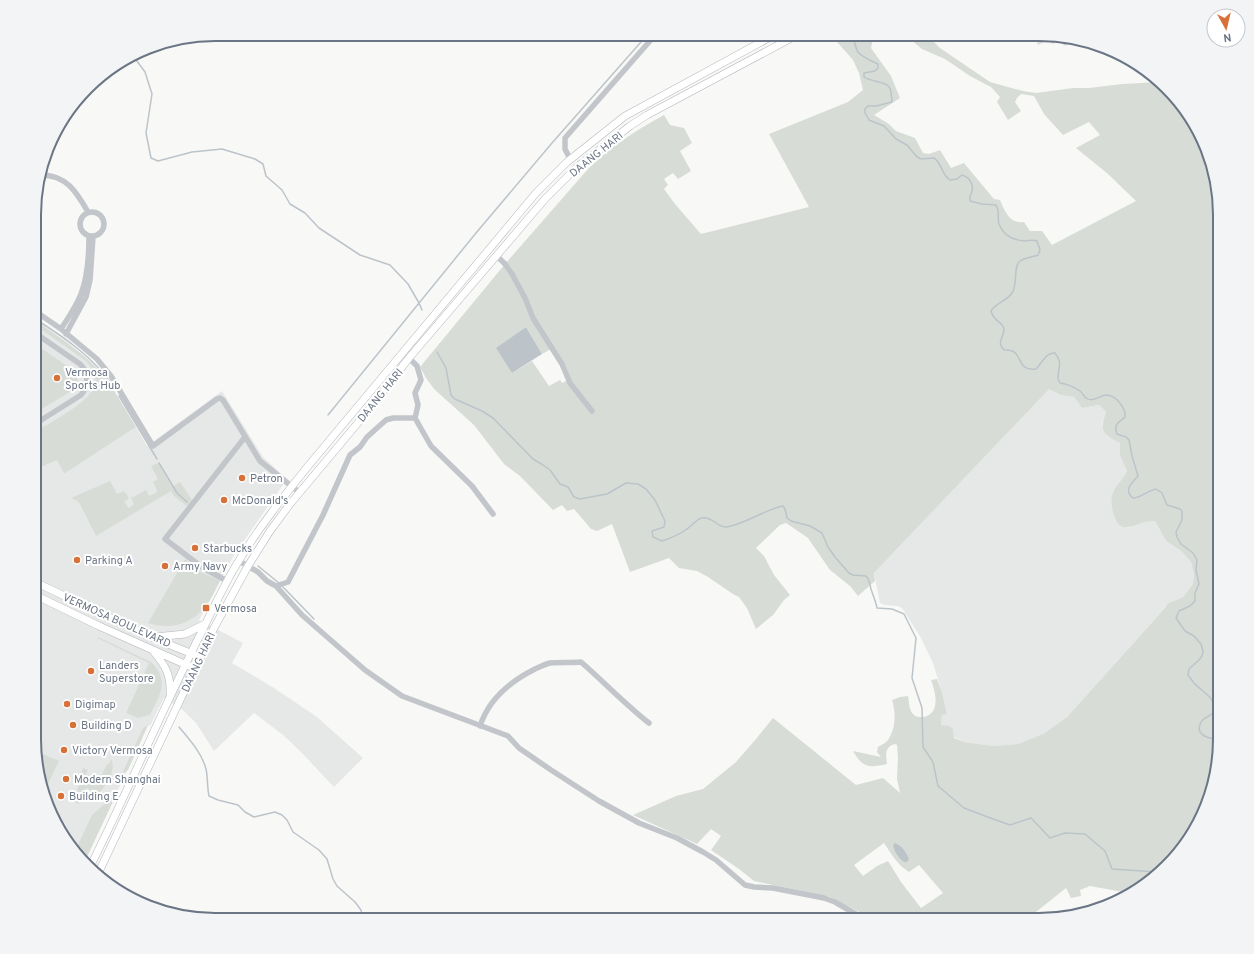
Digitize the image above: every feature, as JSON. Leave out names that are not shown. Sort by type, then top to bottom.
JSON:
[{"type":"main road","name":"DAANG HARI","points":[[92,862],[170,695],[227,581],[266,519],[292,486],[536,193],[570,159],[602,133],[637,109],[763,41]]},
{"type":"main road","name":"DAANG HARI","points":[[100,870],[224,607],[248,566],[270,531],[300,492],[410,358],[545,199],[577,167],[630,126],[786,41]]},
{"type":"main road","name":"VERMOSA BOULEVARD","points":[[41,585],[153,638],[200,657]]},
{"type":"main road","name":"VERMOSA BOULEVARD","points":[[41,598],[195,668]]},
{"type":"main road","points":[[153,638],[185,634],[205,624]]},
{"type":"main road","points":[[153,650],[167,670],[170,683],[170,695]]},
{"type":"street","points":[[570,159],[565,149],[565,138],[650,41]]},
{"type":"street","points":[[46,175],[56,176],[74,188],[88,212]]},
{"type":"street","points":[[88,212],[96,213],[104,222],[103,230],[97,236],[91,236],[82,232],[80,225],[82,217],[88,212]]},
{"type":"street","points":[[61,329],[83,288],[86,277],[91,236]]},
{"type":"street","points":[[66,334],[86,297],[90,280],[91,236]]},
{"type":"street","points":[[497,256],[512,274],[525,298],[533,318],[562,364],[570,383],[592,411]]},
{"type":"street","points":[[41,315],[61,329],[97,360],[111,376],[153,446],[218,398],[223,400],[260,461],[300,492]]},
{"type":"street","points":[[41,337],[80,364],[85,370],[87,379],[86,387],[82,395],[41,420]]},
{"type":"street","points":[[410,358],[417,366],[421,380],[415,393],[418,405],[415,418],[431,446],[472,486],[493,514]]},
{"type":"street","points":[[276,586],[288,582],[323,516],[350,455],[360,447],[367,436],[386,420],[393,418],[415,418]]},
{"type":"street","points":[[227,581],[203,568],[165,540],[245,437]]},
{"type":"street","points":[[239,561],[258,572],[267,581],[276,586],[302,614],[365,670],[402,696],[508,736],[520,748],[551,770],[639,823],[677,838],[703,852],[716,860],[745,885],[773,888],[824,898],[835,902],[854,913]]},
{"type":"street","points":[[480,726],[489,708],[506,687],[520,676],[548,663],[566,664],[581,662],[629,707],[649,723]]},
{"type":"shaded area","points":[[836,41],[873,41],[871,48],[891,76],[900,98],[874,115],[889,124],[896,131],[915,138],[923,153],[929,154],[940,150],[951,168],[964,163],[994,199],[1000,200],[1006,213],[1012,219],[1019,222],[1024,222],[1030,231],[1042,231],[1052,245],[1136,201],[1108,174],[1076,148],[1100,135],[1089,122],[1063,135],[1044,114],[1034,96],[1021,94],[1015,102],[1021,111],[1008,120],[997,102],[1000,97],[991,87],[970,76],[945,59],[922,49],[912,41],[933,41],[940,48],[990,82],[1023,91],[1036,93],[1073,88],[1152,82],[1170,100],[1184,119],[1195,138],[1204,159],[1210,181],[1213,204],[1212,761],[1204,795],[1190,826],[1184,835],[1170,854],[1154,870],[1122,892],[1090,886],[1080,890],[1081,896],[1071,898],[1066,888],[1035,913],[861,913],[830,897],[754,881],[711,850],[721,836],[711,829],[697,844],[633,815],[676,796],[703,789],[736,762],[773,718],[856,785],[883,778],[900,793],[897,779],[897,745],[891,745],[887,749],[887,764],[876,766],[863,764],[853,751],[881,757],[877,752],[878,747],[888,740],[893,731],[895,715],[892,700],[908,696],[909,706],[913,714],[917,717],[928,715],[932,712],[936,703],[931,680],[937,679],[942,692],[947,714],[942,715],[941,725],[950,726],[953,729],[954,738],[964,742],[993,746],[1018,744],[1043,734],[1067,717],[1167,604],[1183,597],[1193,584],[1194,574],[1191,562],[1181,551],[1166,541],[1155,521],[1147,521],[1126,527],[1120,526],[1117,522],[1112,507],[1112,495],[1127,471],[1120,456],[1120,443],[1106,435],[1104,432],[1103,424],[1106,412],[1099,405],[1082,408],[1074,397],[1061,395],[1049,389],[874,573],[875,581],[858,596],[850,586],[830,570],[808,538],[786,523],[780,525],[756,548],[764,556],[774,575],[790,595],[784,600],[773,615],[756,629],[747,608],[739,597],[697,571],[679,568],[669,558],[630,572],[612,524],[597,531],[591,529],[574,509],[567,511],[562,505],[553,510],[520,476],[504,464],[474,425],[434,389],[420,367],[505,264],[588,169],[605,153],[624,139],[664,115],[670,125],[684,128],[692,143],[680,151],[691,171],[678,179],[673,173],[664,179],[668,185],[664,189],[701,234],[809,207],[769,134],[848,102],[863,90],[859,73],[853,60]],"holes":[[[526,327],[542,354],[551,349],[568,380],[562,383],[560,380],[549,386],[532,361],[512,373],[497,348]],[[884,843],[901,866],[909,872],[919,865],[943,893],[921,908],[901,882],[888,861],[877,866],[863,876],[854,865]],[[898,844],[908,857],[898,857],[893,845]]]},
{"type":"shaded area","points":[[1037,41],[1046,41],[1038,45]]},
{"type":"shaded area","points":[[1051,41],[1059,42],[1052,44]]},
{"type":"shaded area","points":[[1062,42],[1070,44],[1064,46]]},
{"type":"shaded area","points":[[41,324],[90,362],[111,386],[41,430]]},
{"type":"shaded area","points":[[41,324],[67,342],[96,367],[112,387],[136,427],[64,474],[57,460],[41,467],[41,428],[80,404],[91,392],[94,385],[95,378],[86,361],[41,329]]},
{"type":"shaded area","points":[[526,327],[542,354],[512,373],[496,348]]},
{"type":"shaded area","name":"Vermosa Sports Hub","points":[[41,348],[73,370],[78,380],[73,390],[41,409]]},
{"type":"shaded area","points":[[1049,388],[1061,395],[1074,397],[1082,408],[1099,405],[1106,412],[1102,424],[1107,436],[1120,443],[1120,456],[1127,471],[1123,479],[1116,487],[1127,528],[1147,521],[1155,521],[1166,541],[1181,551],[1191,562],[1194,574],[1193,584],[1183,597],[1167,604],[1067,717],[1043,734],[1018,744],[993,746],[964,742],[954,737],[953,729],[941,725],[942,714],[947,714],[933,663],[921,638],[902,608],[880,603],[874,573]]},
{"type":"shaded area","name":"Vermosa","points":[[222,391],[263,457],[287,479],[234,555],[199,620],[243,643],[232,663],[274,688],[317,717],[363,758],[334,787],[283,735],[254,713],[214,751],[196,723],[184,711],[164,698],[150,726],[148,725],[87,857],[70,835],[59,816],[50,795],[42,761],[41,467],[57,460],[64,474],[136,427],[147,446]]},
{"type":"shaded area","points":[[158,463],[172,487],[180,482],[192,500],[187,506],[174,496],[171,491],[96,536],[80,504],[71,498],[110,481],[117,494],[124,491],[129,498],[124,502],[129,508],[134,504],[131,498],[146,490],[149,496],[156,493],[157,490],[153,482],[158,479],[151,466]]},
{"type":"shaded area","points":[[185,559],[202,573],[220,581],[211,599],[198,614],[185,622],[171,626],[148,623]]},
{"type":"shaded area","points":[[98,637],[151,662],[157,669],[162,681],[161,688],[160,694],[150,715],[138,718],[126,713],[149,663],[97,638]]},
{"type":"shaded area","points":[[148,725],[128,770],[121,776],[143,728]]},
{"type":"shaded area","points":[[41,753],[59,761],[47,785]]},
{"type":"shaded area","points":[[111,759],[113,768],[112,773],[101,791],[98,794],[86,788],[78,804],[73,801],[82,779],[79,778],[83,768],[88,770],[86,774],[99,780]]},
{"type":"shaded area","points":[[117,793],[87,857],[78,846],[92,815]]},
{"type":"shaded area","points":[[895,843],[902,847],[907,854],[909,859],[907,862],[904,862],[894,850],[893,845]]},
{"type":"waterway","points":[[328,415],[476,233],[552,143],[642,41]]},
{"type":"waterway","points":[[854,41],[860,54],[878,64],[878,68],[875,71],[864,73],[864,77],[887,85],[891,92],[892,102],[876,106],[868,106],[865,109],[865,113],[869,120],[884,126],[896,139],[907,145],[917,157],[921,159],[934,158],[937,160],[945,175],[950,180],[957,179],[962,175],[968,178],[972,184],[970,201],[996,205],[999,224],[1006,234],[1012,238],[1024,241],[1037,241],[1040,250],[1038,255],[1024,259],[1018,263],[1014,290],[1010,296],[995,306],[991,311],[1004,329],[1000,342],[1001,345],[1004,350],[1011,350],[1015,353],[1022,364],[1029,369],[1036,369],[1049,354],[1055,353],[1059,360],[1058,379],[1060,383],[1075,388],[1091,400],[1107,395],[1111,396],[1120,403],[1124,410],[1125,417],[1117,424],[1116,431],[1117,434],[1126,437],[1129,440],[1138,476],[1131,484],[1129,489],[1130,495],[1133,498],[1156,489],[1162,493],[1167,505],[1182,511],[1182,520],[1176,532],[1177,537],[1181,544],[1193,553],[1197,560],[1196,570],[1199,584],[1195,593],[1195,601],[1190,606],[1179,611],[1176,618],[1185,631],[1194,636],[1201,644],[1203,651],[1202,656],[1189,669],[1188,675],[1213,702]]},
{"type":"waterway","points":[[136,60],[145,72],[152,94],[146,133],[151,158],[158,161],[192,152],[222,149],[255,159],[263,164],[266,176],[282,190],[290,204],[305,213],[319,228],[360,255],[390,265],[408,284],[422,310]]},
{"type":"waterway","points":[[41,323],[77,348],[96,365],[112,385]]},
{"type":"waterway","points":[[437,352],[446,368],[451,395],[455,399],[482,411],[493,418],[533,459],[550,470],[560,484],[568,487],[574,497],[580,499],[607,494],[626,483],[638,484],[646,489],[655,500],[665,521],[664,527],[652,531],[653,537],[662,541],[669,539],[689,528],[702,518],[709,519],[720,526],[727,527],[742,523],[769,510],[783,506],[787,518],[791,521],[810,526],[822,533],[828,547],[849,573],[853,575],[866,576],[868,578],[877,608],[892,609],[904,614],[916,638],[912,678],[922,708],[923,747],[933,762],[938,786],[964,808],[1010,825],[1031,818],[1050,838],[1065,833],[1085,834],[1105,851],[1112,869],[1152,872]]},
{"type":"waterway","points":[[119,396],[157,459]]},
{"type":"waterway","points":[[159,463],[177,493],[187,502]]},
{"type":"waterway","points":[[258,566],[279,583]]},
{"type":"waterway","points":[[283,587],[314,619]]},
{"type":"waterway","points":[[1213,712],[1201,722],[1199,727],[1201,734],[1213,738]]},
{"type":"waterway","points":[[179,727],[202,757],[207,772],[209,796],[238,805],[245,812],[254,817],[275,812],[282,815],[287,820],[293,832],[319,850],[327,859],[333,879],[337,886],[355,902],[362,913]]},
{"type":"place","name":"Vermosa Sports Hub","points":[[57,378]]},
{"type":"place","name":"Petron","points":[[242,478]]},
{"type":"place","name":"McDonald's","points":[[224,500]]},
{"type":"place","name":"Starbucks","points":[[195,548]]},
{"type":"place","name":"Parking A","points":[[77,560]]},
{"type":"place","name":"Army Navy","points":[[165,566]]},
{"type":"place","name":"Vermosa","points":[[206,608]]},
{"type":"place","name":"Landers Superstore","points":[[91,671]]},
{"type":"place","name":"Digimap","points":[[67,704]]},
{"type":"place","name":"Building D","points":[[73,725]]},
{"type":"place","name":"Victory Vermosa","points":[[64,750]]},
{"type":"place","name":"Modern Shanghai","points":[[66,779]]},
{"type":"place","name":"Building E","points":[[61,796]]}]
